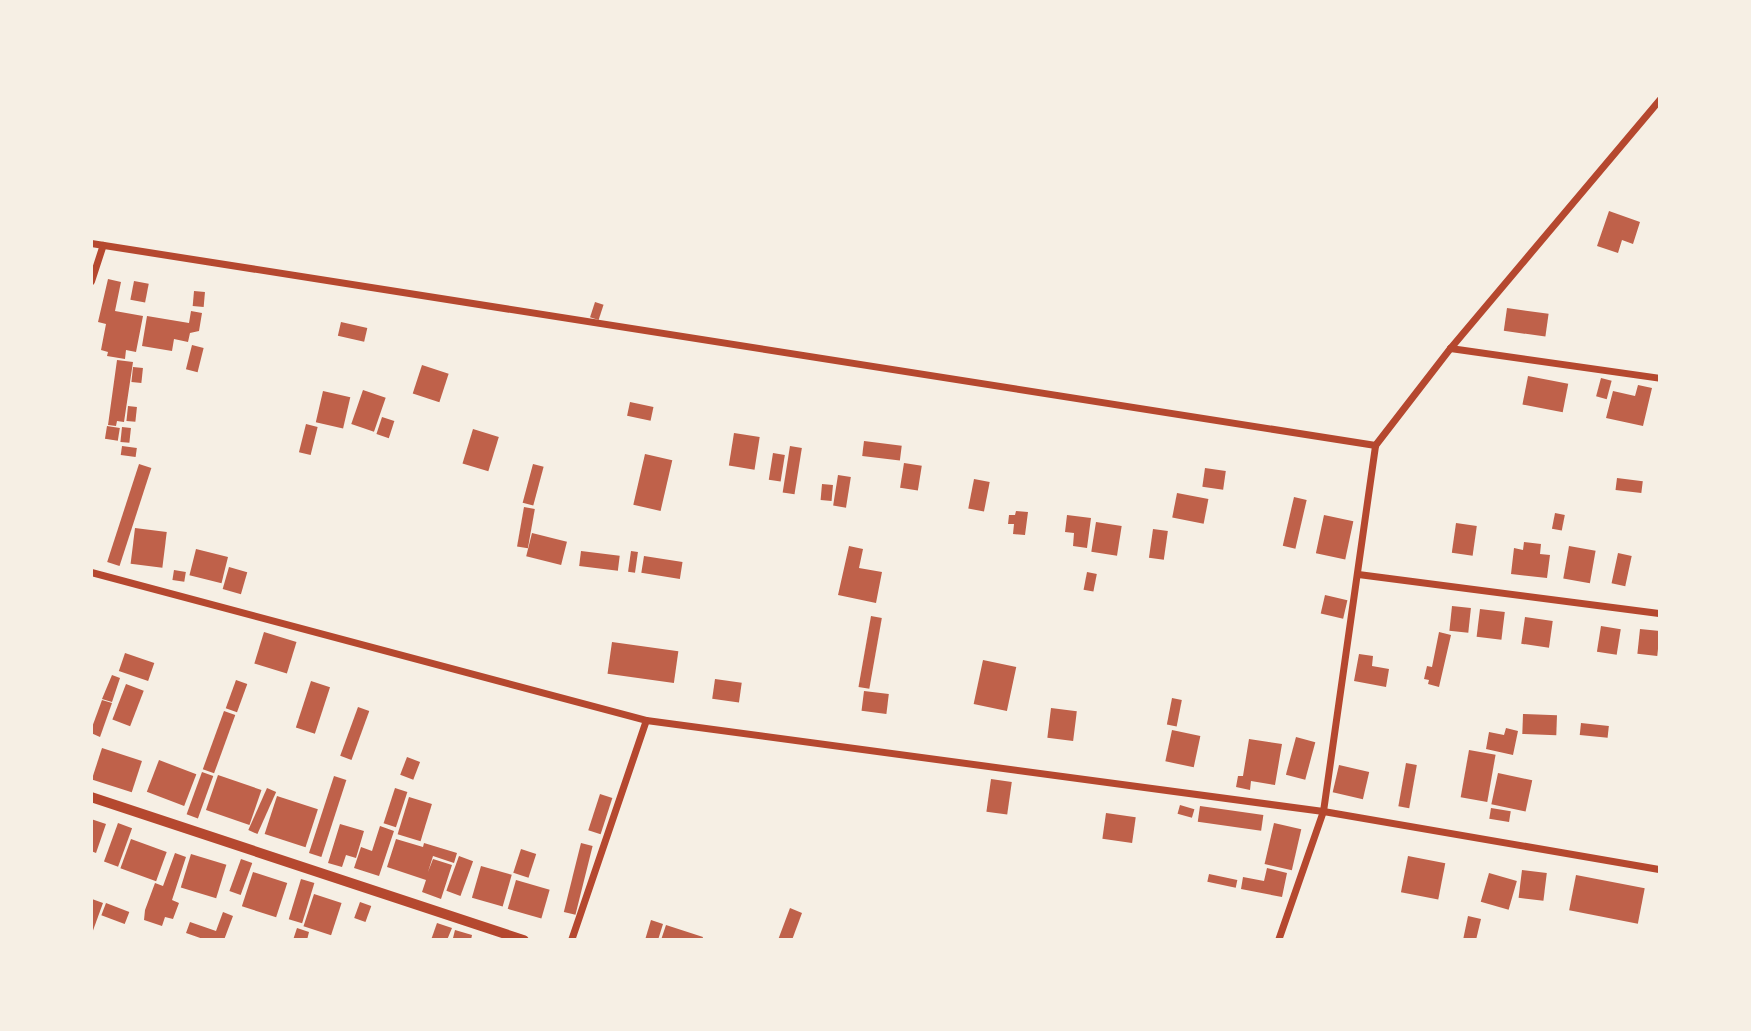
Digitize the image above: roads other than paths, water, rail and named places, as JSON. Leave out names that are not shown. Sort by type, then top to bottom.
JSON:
[{"type":"street","points":[[1279,940],[1322,811],[1375,445],[1450,348],[1659,101]]},
{"type":"street","points":[[91,243],[1375,445]]},
{"type":"street","points":[[91,281],[103,245]]},
{"type":"street","points":[[1450,348],[1660,378]]},
{"type":"street","points":[[91,572],[646,720],[1322,811],[1660,869]]},
{"type":"street","points":[[1358,574],[1660,613]]},
{"type":"street","points":[[570,940],[646,720]]},
{"type":"street","points":[[91,797],[524,940]]}]
